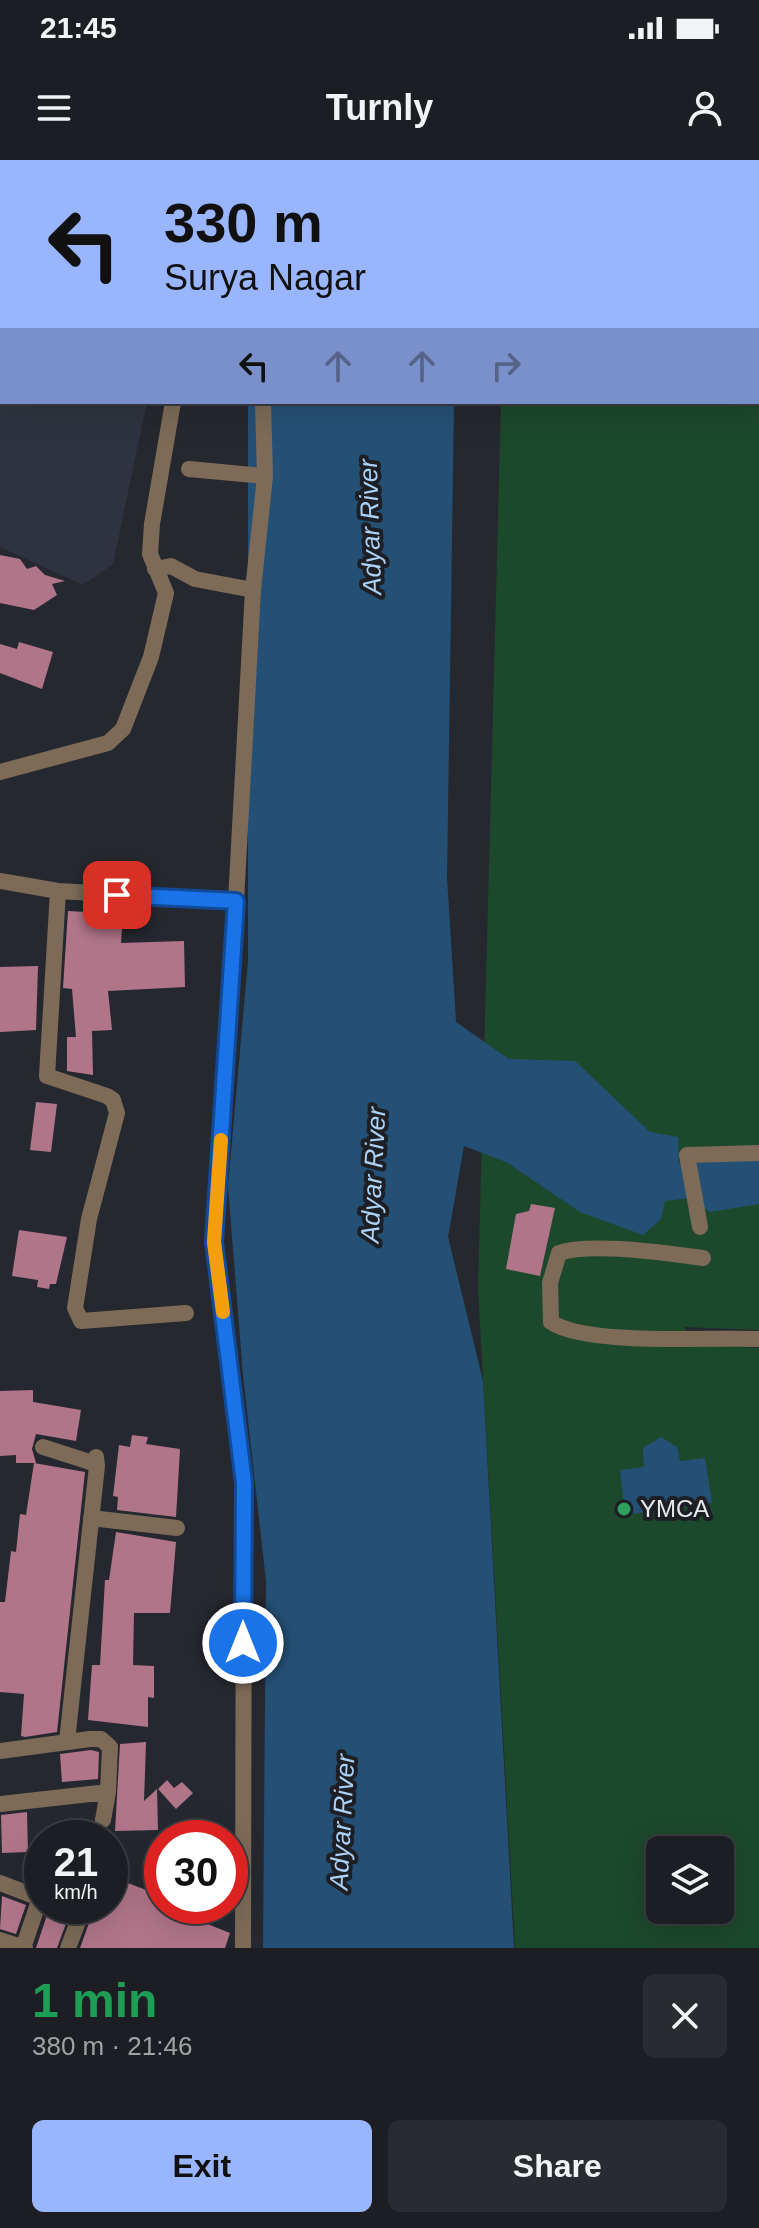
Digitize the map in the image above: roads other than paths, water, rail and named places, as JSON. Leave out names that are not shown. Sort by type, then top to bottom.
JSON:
[{"type":"street","points":[[0,772],[108,743],[123,729],[151,657],[166,593],[163,579],[155,569],[150,554],[152,524],[173,404]]},
{"type":"street","points":[[243,1948],[244,1483],[214,1242],[253,590],[265,476],[263,404]]},
{"type":"street","points":[[189,469],[265,476]]},
{"type":"street","points":[[155,569],[171,566],[195,579],[253,590]]},
{"type":"street","points":[[0,881],[58,891],[236,901]]},
{"type":"street","points":[[58,891],[47,1076],[107,1096],[113,1100],[117,1113],[89,1219],[75,1308],[81,1321],[186,1313]]},
{"type":"street","points":[[700,1227],[687,1155],[759,1153]]},
{"type":"street","points":[[703,1258],[570,1249],[559,1253],[550,1283],[551,1322],[562,1329],[587,1333],[759,1339]]},
{"type":"street","points":[[43,1447],[93,1463],[96,1457],[67,1741]]},
{"type":"street","points":[[91,1518],[177,1528]]},
{"type":"street","points":[[0,1751],[101,1739],[110,1747],[103,1820]]},
{"type":"street","points":[[0,1804],[108,1792]]},
{"type":"street","points":[[0,1884],[24,1892]]},
{"type":"street","points":[[0,1940],[24,1948],[32,1924]]},
{"type":"street","points":[[68,1948],[78,1924]]},
{"type":"water","name":"Adyar River","points":[[248,404],[454,404],[447,878],[456,1022],[509,1059],[575,1061],[650,1132],[678,1137],[679,1163],[759,1160],[759,1204],[710,1212],[689,1198],[665,1201],[661,1219],[643,1235],[580,1212],[506,1162],[464,1146],[448,1237],[483,1381],[514,1948],[263,1948],[266,1581],[243,1375],[228,1186],[248,961]]},
{"type":"water","points":[[661,1437],[677,1447],[680,1461],[705,1458],[712,1503],[625,1515],[620,1470],[644,1467],[643,1448]]},
{"type":"place","name":"YMCA","points":[[624,1509]]}]
